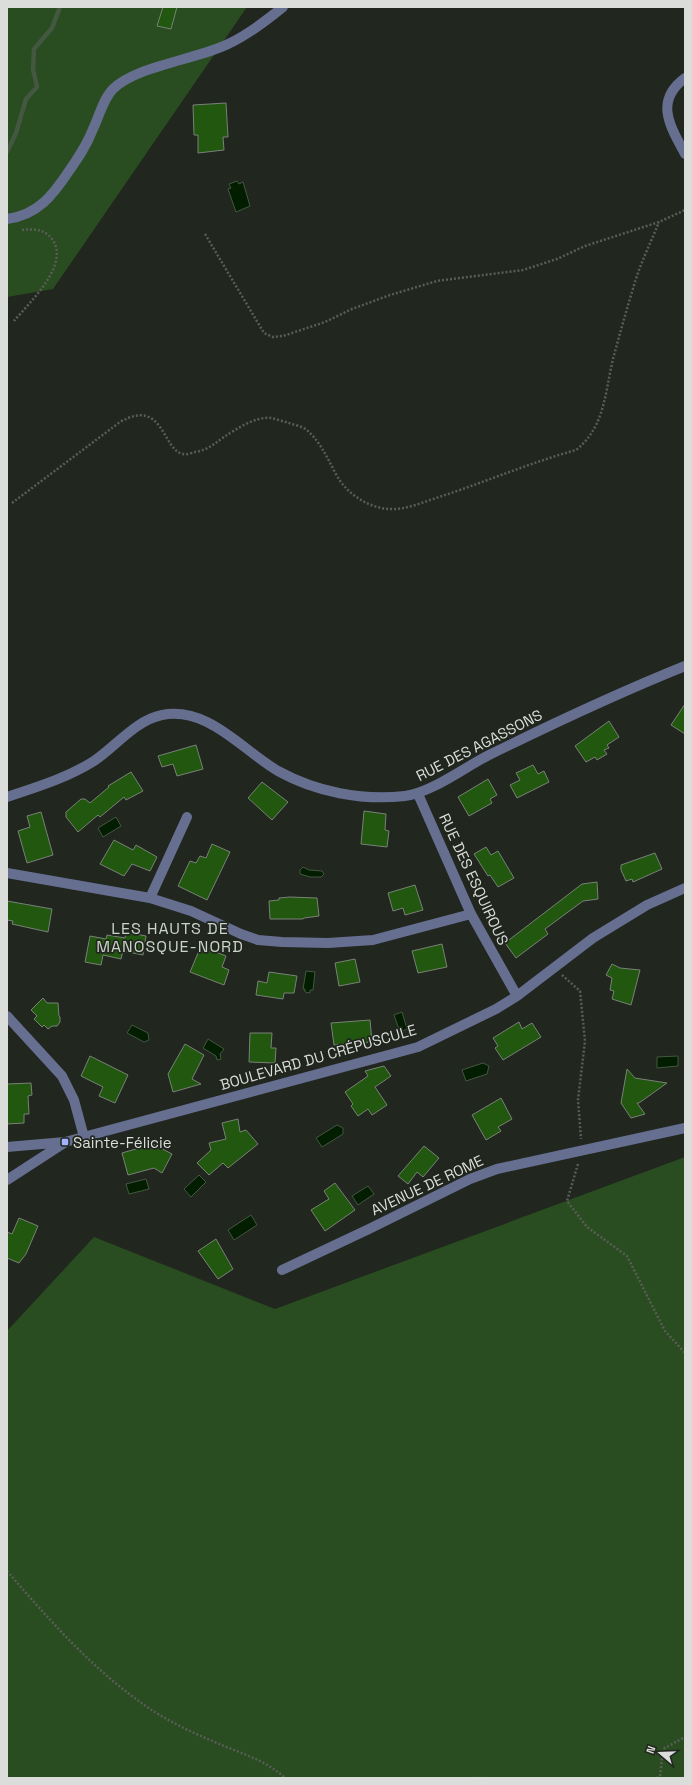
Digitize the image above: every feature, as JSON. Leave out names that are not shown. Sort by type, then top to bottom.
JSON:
[{"type":"street","points":[[7,219],[26,215],[38,208],[54,194],[85,147],[108,97],[119,83],[134,75],[228,44],[269,19],[283,7]]},
{"type":"street","points":[[685,78],[674,87],[669,95],[667,114],[673,131],[685,154]]},
{"type":"street","name":"RUE DES AGASSONS","points":[[7,797],[55,781],[92,762],[149,720],[161,715],[176,714],[204,721],[277,770],[312,786],[347,795],[364,797],[384,798],[418,794],[482,759],[572,714],[685,666]]},
{"type":"street","name":"RUE DES ESQUIROUS","points":[[418,794],[471,914],[517,996]]},
{"type":"street","points":[[150,898],[187,817]]},
{"type":"street","points":[[7,873],[150,898],[191,911],[241,934],[258,940],[328,943],[373,940],[471,914]]},
{"type":"street","name":"BOULEVARD DU CRÉPUSCULE","points":[[66,1142],[404,1052],[496,1009],[517,996],[593,938],[647,905],[685,888]]},
{"type":"street","points":[[7,1016],[62,1076],[74,1100],[84,1137]]},
{"type":"street","name":"AVENUE DE ROME","points":[[282,1270],[369,1230],[470,1179],[497,1169],[685,1128]]},
{"type":"street","points":[[7,1147],[66,1142]]},
{"type":"street","points":[[7,1180],[66,1142]]},
{"type":"path","points":[[205,234],[264,333],[273,336],[283,336],[325,322],[352,309],[437,281],[523,270],[557,259],[586,246],[659,222],[685,210]]},
{"type":"path","points":[[12,503],[120,422],[130,417],[137,416],[150,418],[161,427],[177,451],[184,454],[210,448],[225,436],[255,420],[270,418],[295,425],[307,430],[320,444],[338,478],[361,501],[390,509],[406,507],[455,492],[576,450],[586,442],[601,417],[608,392],[613,360],[636,280],[659,222]]},
{"type":"path","points":[[14,321],[49,279],[58,255],[55,245],[44,231],[36,229],[19,230]]},
{"type":"path","points":[[561,974],[580,991],[585,1040],[578,1100],[582,1150],[567,1201],[587,1227],[627,1256],[665,1331],[685,1353]]},
{"type":"path","points":[[7,1571],[50,1621],[124,1690],[159,1714],[194,1734],[253,1758],[277,1770],[285,1778]]},
{"type":"path","points":[[657,1778],[660,1776],[663,1750],[685,1738]]},
{"type":"path","points":[[475,1778],[483,1778]]},
{"type":"shaded area","points":[[7,7],[247,7],[53,289],[7,297]]},
{"type":"shaded area","points":[[237,181],[239,184],[243,182],[250,206],[236,212],[228,189],[231,188],[229,184]]},
{"type":"shaded area","points":[[116,817],[121,826],[103,837],[98,828]]},
{"type":"shaded area","points":[[303,867],[309,870],[322,871],[324,874],[321,877],[310,877],[300,874],[300,870]]},
{"type":"shaded area","points":[[306,971],[315,972],[313,990],[310,990],[310,993],[305,992],[305,989],[303,989]]},
{"type":"shaded area","points":[[402,1012],[407,1029],[400,1032],[394,1015]]},
{"type":"shaded area","points":[[132,1025],[148,1033],[149,1040],[144,1042],[127,1033]]},
{"type":"shaded area","points":[[208,1039],[224,1049],[220,1054],[221,1059],[217,1060],[216,1056],[203,1048]]},
{"type":"shaded area","points":[[678,1056],[678,1066],[657,1068],[657,1057]]},
{"type":"shaded area","points":[[483,1063],[489,1066],[487,1074],[466,1081],[462,1070]]},
{"type":"shaded area","points":[[337,1125],[343,1128],[343,1134],[322,1147],[316,1138]]},
{"type":"shaded area","points":[[685,1157],[685,1778],[7,1778],[7,1331],[94,1237],[275,1309]]},
{"type":"shaded area","points":[[199,1175],[206,1182],[191,1197],[184,1189]]},
{"type":"shaded area","points":[[146,1179],[149,1189],[129,1194],[126,1184]]},
{"type":"shaded area","points":[[368,1186],[374,1194],[358,1205],[352,1196]]},
{"type":"shaded area","points":[[251,1215],[257,1225],[234,1240],[228,1230]]},
{"type":"building","points":[[163,7],[177,7],[171,29],[157,26]]},
{"type":"building","points":[[226,103],[228,137],[223,137],[224,150],[198,153],[198,135],[194,135],[193,105]]},
{"type":"building","points":[[685,704],[685,734],[671,725]]},
{"type":"building","points":[[609,721],[619,737],[607,745],[609,748],[604,750],[607,754],[597,760],[595,757],[586,762],[575,746]]},
{"type":"building","points":[[196,745],[203,769],[177,776],[173,764],[162,767],[158,756]]},
{"type":"building","points":[[533,765],[538,774],[544,771],[549,782],[517,798],[510,785],[520,780],[516,773]]},
{"type":"building","points":[[131,772],[143,791],[126,800],[124,797],[100,817],[98,815],[78,832],[66,817],[66,812],[81,799],[85,799],[90,803],[109,787],[108,786]]},
{"type":"building","points":[[488,779],[497,795],[490,799],[492,803],[469,816],[458,797]]},
{"type":"building","points":[[262,782],[288,802],[272,820],[248,798]]},
{"type":"building","points":[[364,811],[386,814],[385,830],[389,831],[387,847],[361,844]]},
{"type":"building","points":[[41,812],[53,855],[27,863],[18,831],[30,827],[27,816]]},
{"type":"building","points":[[114,840],[133,850],[136,845],[157,857],[150,871],[132,864],[124,876],[100,864]]},
{"type":"building","points":[[212,844],[230,852],[207,900],[178,886],[190,861],[196,863],[200,856],[206,858]]},
{"type":"building","points":[[486,847],[491,855],[498,851],[514,878],[498,887],[490,875],[488,876],[474,854]]},
{"type":"building","points":[[655,853],[662,869],[633,882],[632,879],[626,881],[621,870],[621,865]]},
{"type":"building","points":[[597,882],[598,899],[583,901],[545,929],[548,934],[516,958],[505,943],[582,884]]},
{"type":"building","points":[[415,885],[423,910],[405,915],[403,908],[393,911],[388,893]]},
{"type":"building","points":[[290,897],[317,898],[319,916],[303,919],[270,919],[269,901]]},
{"type":"building","points":[[7,901],[52,909],[48,932],[12,924],[13,921],[7,920]]},
{"type":"building","points":[[126,932],[146,936],[143,955],[123,951],[121,959],[103,955],[101,965],[85,962],[90,936],[106,939],[107,935],[125,938]]},
{"type":"building","points":[[442,944],[447,967],[418,973],[412,951]]},
{"type":"building","points":[[201,946],[226,956],[222,967],[229,970],[224,985],[190,972]]},
{"type":"building","points":[[355,959],[360,982],[339,986],[335,963]]},
{"type":"building","points":[[612,964],[620,968],[640,970],[631,1005],[612,999],[614,991],[610,990],[612,978],[606,975]]},
{"type":"building","points":[[269,972],[297,976],[294,993],[284,993],[283,999],[256,995],[258,981],[267,983]]},
{"type":"building","points":[[43,998],[47,1003],[58,1003],[60,1022],[57,1026],[52,1026],[48,1029],[44,1025],[42,1027],[34,1019],[37,1016],[31,1010]]},
{"type":"building","points":[[370,1020],[372,1042],[334,1045],[331,1023]]},
{"type":"building","points":[[519,1022],[522,1029],[532,1023],[541,1037],[503,1060],[495,1048],[498,1046],[493,1038]]},
{"type":"building","points":[[250,1033],[272,1033],[271,1048],[276,1048],[275,1063],[249,1062]]},
{"type":"building","points":[[185,1044],[204,1055],[192,1079],[201,1084],[173,1092],[168,1074]]},
{"type":"building","points":[[90,1056],[128,1075],[115,1103],[99,1096],[103,1087],[81,1076]]},
{"type":"building","points":[[384,1066],[391,1076],[375,1087],[387,1105],[372,1115],[368,1109],[358,1116],[351,1106],[353,1104],[345,1092],[368,1076],[365,1071]]},
{"type":"building","points":[[627,1069],[635,1078],[667,1083],[637,1103],[645,1114],[631,1118],[621,1103]]},
{"type":"building","points":[[31,1083],[32,1095],[28,1096],[29,1114],[24,1114],[24,1123],[7,1124],[7,1084]]},
{"type":"building","points":[[501,1098],[512,1119],[498,1127],[501,1131],[486,1140],[472,1115]]},
{"type":"building","points":[[238,1119],[240,1132],[246,1130],[258,1144],[228,1168],[223,1163],[209,1175],[197,1163],[211,1150],[209,1143],[226,1139],[222,1123]]},
{"type":"building","points":[[153,1144],[172,1154],[162,1173],[154,1168],[128,1175],[122,1153]]},
{"type":"building","points":[[424,1146],[439,1158],[423,1177],[417,1172],[408,1184],[398,1176]]},
{"type":"building","points":[[335,1183],[355,1210],[325,1231],[311,1210],[329,1199],[324,1191]]},
{"type":"building","points":[[19,1218],[38,1226],[26,1254],[19,1263],[7,1258],[7,1232],[12,1234]]},
{"type":"building","points":[[216,1239],[233,1269],[218,1279],[198,1251]]},
{"type":"waterway","points":[[7,152],[16,133],[26,99],[37,87],[33,69],[34,49],[52,28],[60,7]]},
{"type":"place","name":"Sainte-Félicie","points":[[65,1142]]},
{"type":"district","name":"LES HAUTS DE MANOSQUE-NORD","points":[[170,937]]}]
